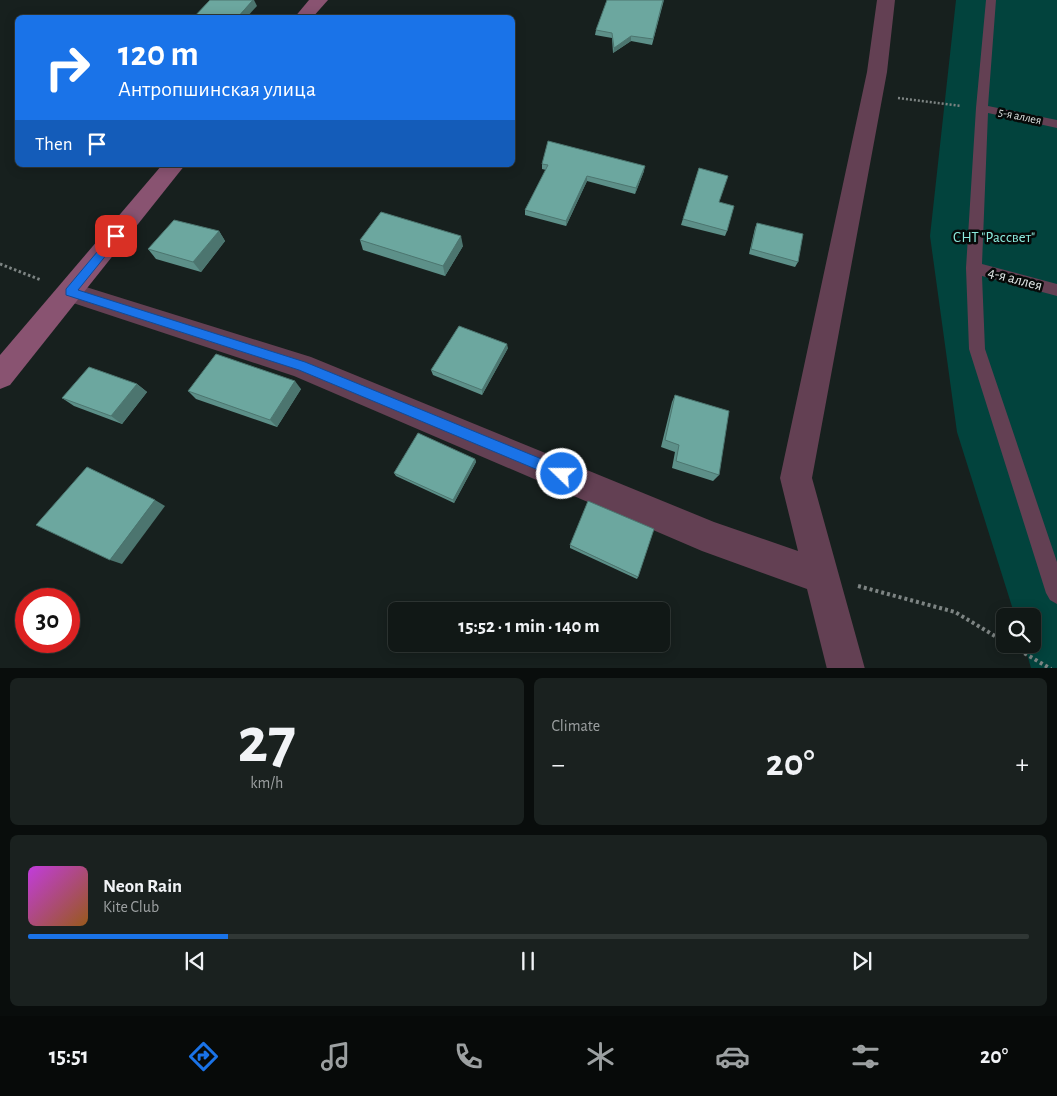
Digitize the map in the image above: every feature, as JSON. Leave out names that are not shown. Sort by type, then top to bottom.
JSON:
[{"type":"street","points":[[305,15],[318,0]]},
{"type":"street","points":[[846,668],[796,478],[872,95],[886,0]]},
{"type":"street","points":[[0,376],[172,167]]},
{"type":"street","points":[[70,292],[301,366],[714,539],[821,576]]},
{"type":"lane","points":[[991,0],[982,108],[974,268],[977,350],[1057,593]]},
{"type":"lane","name":"5-я аллея","points":[[982,108],[1057,124]]},
{"type":"lane","name":"4-я аллея","points":[[974,268],[1057,290]]},
{"type":"path","points":[[872,95],[982,108]]},
{"type":"path","points":[[0,264],[70,292]]},
{"type":"path","points":[[821,576],[955,612],[996,637]]},
{"type":"path","points":[[1025,653],[1051,668]]},
{"type":"green space","name":"СНТ \"Рассвет\"","points":[[956,0],[1057,0],[1057,668],[1031,668],[1027,653],[1041,653],[1041,608],[1012,608],[957,432],[930,236]]},
{"type":"building","points":[[210,0],[253,0],[240,15],[196,15]]},
{"type":"building","points":[[607,0],[663,0],[653,39],[631,36],[614,48],[612,33],[596,30]]},
{"type":"building","points":[[548,141],[645,166],[636,188],[587,176],[566,221],[525,210],[548,165],[542,164]]},
{"type":"building","points":[[699,168],[728,176],[719,202],[734,206],[727,231],[683,219]]},
{"type":"building","points":[[381,212],[461,236],[443,266],[360,240]]},
{"type":"building","points":[[174,220],[219,231],[193,262],[148,249]]},
{"type":"building","points":[[757,223],[803,234],[798,262],[751,249]]},
{"type":"building","points":[[459,326],[507,344],[482,390],[431,370]]},
{"type":"building","points":[[216,354],[295,381],[270,420],[188,391]]},
{"type":"building","points":[[89,367],[137,384],[111,416],[62,398]]},
{"type":"building","points":[[675,395],[729,411],[719,475],[676,461],[679,445],[665,440]]},
{"type":"building","points":[[418,433],[475,459],[453,500],[394,473]]},
{"type":"building","points":[[87,467],[155,500],[110,560],[36,525]]},
{"type":"building","points":[[588,501],[654,529],[638,577],[570,545]]},
{"type":"route","points":[[116,236],[70,292],[301,366],[562,474]]}]
